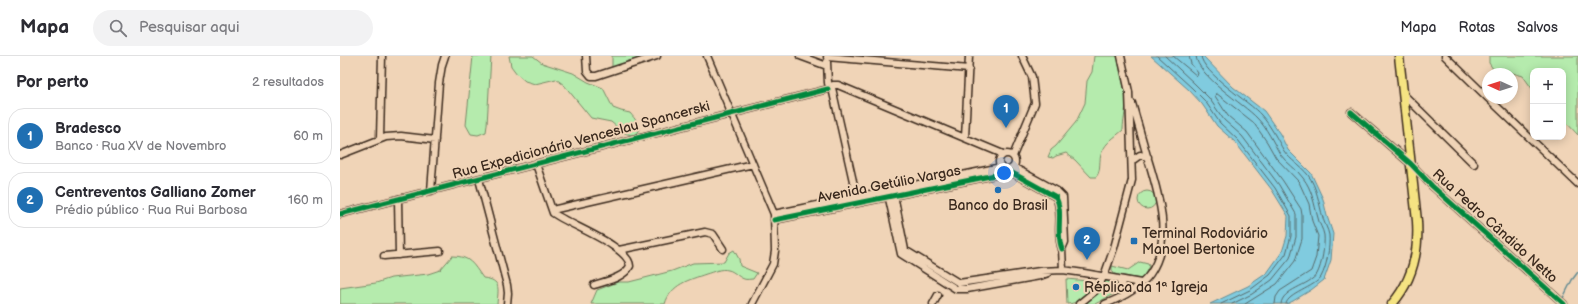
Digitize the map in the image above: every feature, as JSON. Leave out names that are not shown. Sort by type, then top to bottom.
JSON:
[{"type":"main road","points":[[1392,304],[1409,279],[1417,250],[1418,229],[1399,56]]},
{"type":"street","points":[[380,138],[382,56]]},
{"type":"street","points":[[431,191],[440,78],[445,56]]},
{"type":"street","points":[[586,56],[586,67],[589,74],[593,76],[600,76],[657,56]]},
{"type":"street","points":[[707,56],[774,217],[774,264],[752,304]]},
{"type":"street","points":[[800,56],[828,66]]},
{"type":"street","points":[[857,200],[830,86],[827,56],[968,69]]},
{"type":"street","points":[[965,138],[969,56]]},
{"type":"street","points":[[1007,168],[1015,163],[1013,156],[1035,103],[1032,77],[1022,56]]},
{"type":"street","points":[[1105,304],[1123,296],[1141,284],[1150,273],[1158,254],[1162,220],[1160,200],[1129,92],[1122,56]]},
{"type":"street","points":[[1445,56],[1482,92]]},
{"type":"street","name":"Rua Expedicionário Venceslau Spancerski","points":[[340,214],[838,85],[1003,154]]},
{"type":"street","points":[[1079,304],[1096,291],[1104,276],[1112,255],[1132,185],[1133,160],[1129,92]]},
{"type":"street","points":[[1404,95],[1474,164]]},
{"type":"street","points":[[1494,104],[1578,184]]},
{"type":"street","name":"Rua Pedro Cândido Netto","points":[[1351,112],[1411,164],[1432,186],[1564,304]]},
{"type":"street","points":[[340,154],[380,138],[401,136],[435,140]]},
{"type":"street","points":[[1013,156],[1003,154],[999,160],[1007,168],[1057,191],[1060,198],[1065,242],[1062,249],[1063,270]]},
{"type":"street","points":[[1133,160],[1140,155],[1148,157]]},
{"type":"street","points":[[536,164],[552,210],[556,215],[619,250],[628,259],[630,266],[628,269],[615,278],[594,285]]},
{"type":"street","points":[[552,210],[753,164]]},
{"type":"street","name":"Avenida Getúlio Vargas","points":[[774,217],[1007,168]]},
{"type":"street","points":[[479,179],[507,285],[507,304]]},
{"type":"street","points":[[891,193],[899,235],[900,254],[916,260],[947,280],[958,290],[966,286],[1025,276],[1040,276],[1063,270],[1104,276],[1141,284]]},
{"type":"street","points":[[398,200],[399,255]]},
{"type":"street","points":[[619,250],[705,232],[713,234],[723,249]]},
{"type":"street","points":[[384,256],[440,251]]},
{"type":"street","points":[[1118,279],[1123,286],[1123,296]]},
{"type":"street","points":[[933,304],[938,295]]},
{"type":"green space","points":[[473,56],[491,56],[486,132],[478,135],[471,134],[466,125]]},
{"type":"green space","points":[[509,56],[533,56],[542,63],[573,73],[588,82],[603,88],[613,108],[630,113],[634,118],[639,127],[638,133],[632,135],[624,133],[611,122],[591,118],[564,85],[556,79],[535,84],[525,81],[511,66]]},
{"type":"green space","points":[[612,56],[646,56],[646,58],[612,69]]},
{"type":"green space","points":[[1094,56],[1118,56],[1126,102],[1123,130],[1106,145],[1101,155],[1098,174],[1096,177],[1091,177],[1066,153],[1053,158],[1048,157],[1051,150],[1076,122],[1085,103],[1087,81],[1092,72]]},
{"type":"green space","points":[[1489,56],[1578,56],[1578,135],[1566,122],[1566,68],[1530,68],[1530,86],[1523,76],[1518,75],[1518,68],[1492,68],[1489,63]]},
{"type":"green space","points":[[1147,191],[1153,194],[1156,200],[1153,206],[1147,209],[1141,206],[1138,200],[1141,194]]},
{"type":"green space","points":[[734,250],[739,259],[740,266],[757,273],[753,279],[745,279],[730,271],[720,270],[693,278],[676,287],[668,297],[665,304],[591,304],[597,290],[618,282],[629,282],[672,271],[693,263],[724,262],[729,253]]},
{"type":"green space","points":[[452,256],[467,259],[474,265],[483,278],[489,279],[496,283],[498,286],[497,304],[340,304],[340,288],[376,283],[391,278],[428,274],[440,270]]},
{"type":"green space","points":[[1140,262],[1148,264],[1149,266],[1143,278],[1140,279],[1114,274],[1112,270],[1112,266],[1128,270]]},
{"type":"green space","points":[[1066,279],[1089,281],[1093,284],[1093,289],[1078,301],[1067,304]]},
{"type":"green space","points":[[1104,281],[1118,283],[1120,288],[1119,291],[1095,304],[1085,304],[1095,295]]},
{"type":"water","points":[[1151,56],[1203,56],[1233,87],[1264,111],[1280,134],[1288,150],[1311,173],[1323,199],[1333,234],[1331,260],[1324,280],[1311,290],[1287,304],[1210,304],[1248,286],[1267,273],[1282,252],[1287,236],[1288,216],[1272,190],[1235,142],[1217,126],[1202,104],[1189,90]]},
{"type":"waterway","points":[[1562,300],[1572,280],[1578,272]]},
{"type":"cycle path","points":[[340,214],[828,89]]},
{"type":"cycle path","points":[[1351,112],[1411,164],[1432,186],[1564,304]]},
{"type":"cycle path","points":[[774,220],[1000,174],[1007,170],[1056,197],[1059,210],[1059,236],[1062,249]]},
{"type":"place","name":"Bradesco","points":[[1006,128]]},
{"type":"place","name":"Banco do Brasil","points":[[998,190]]},
{"type":"place","name":"Terminal Rodoviário Manoel Bertonice","points":[[1134,241]]},
{"type":"place","name":"Centreventos Galliano Zomer","points":[[1087,260]]},
{"type":"place","name":"Réplica da 1ª Igreja","points":[[1076,287]]}]
